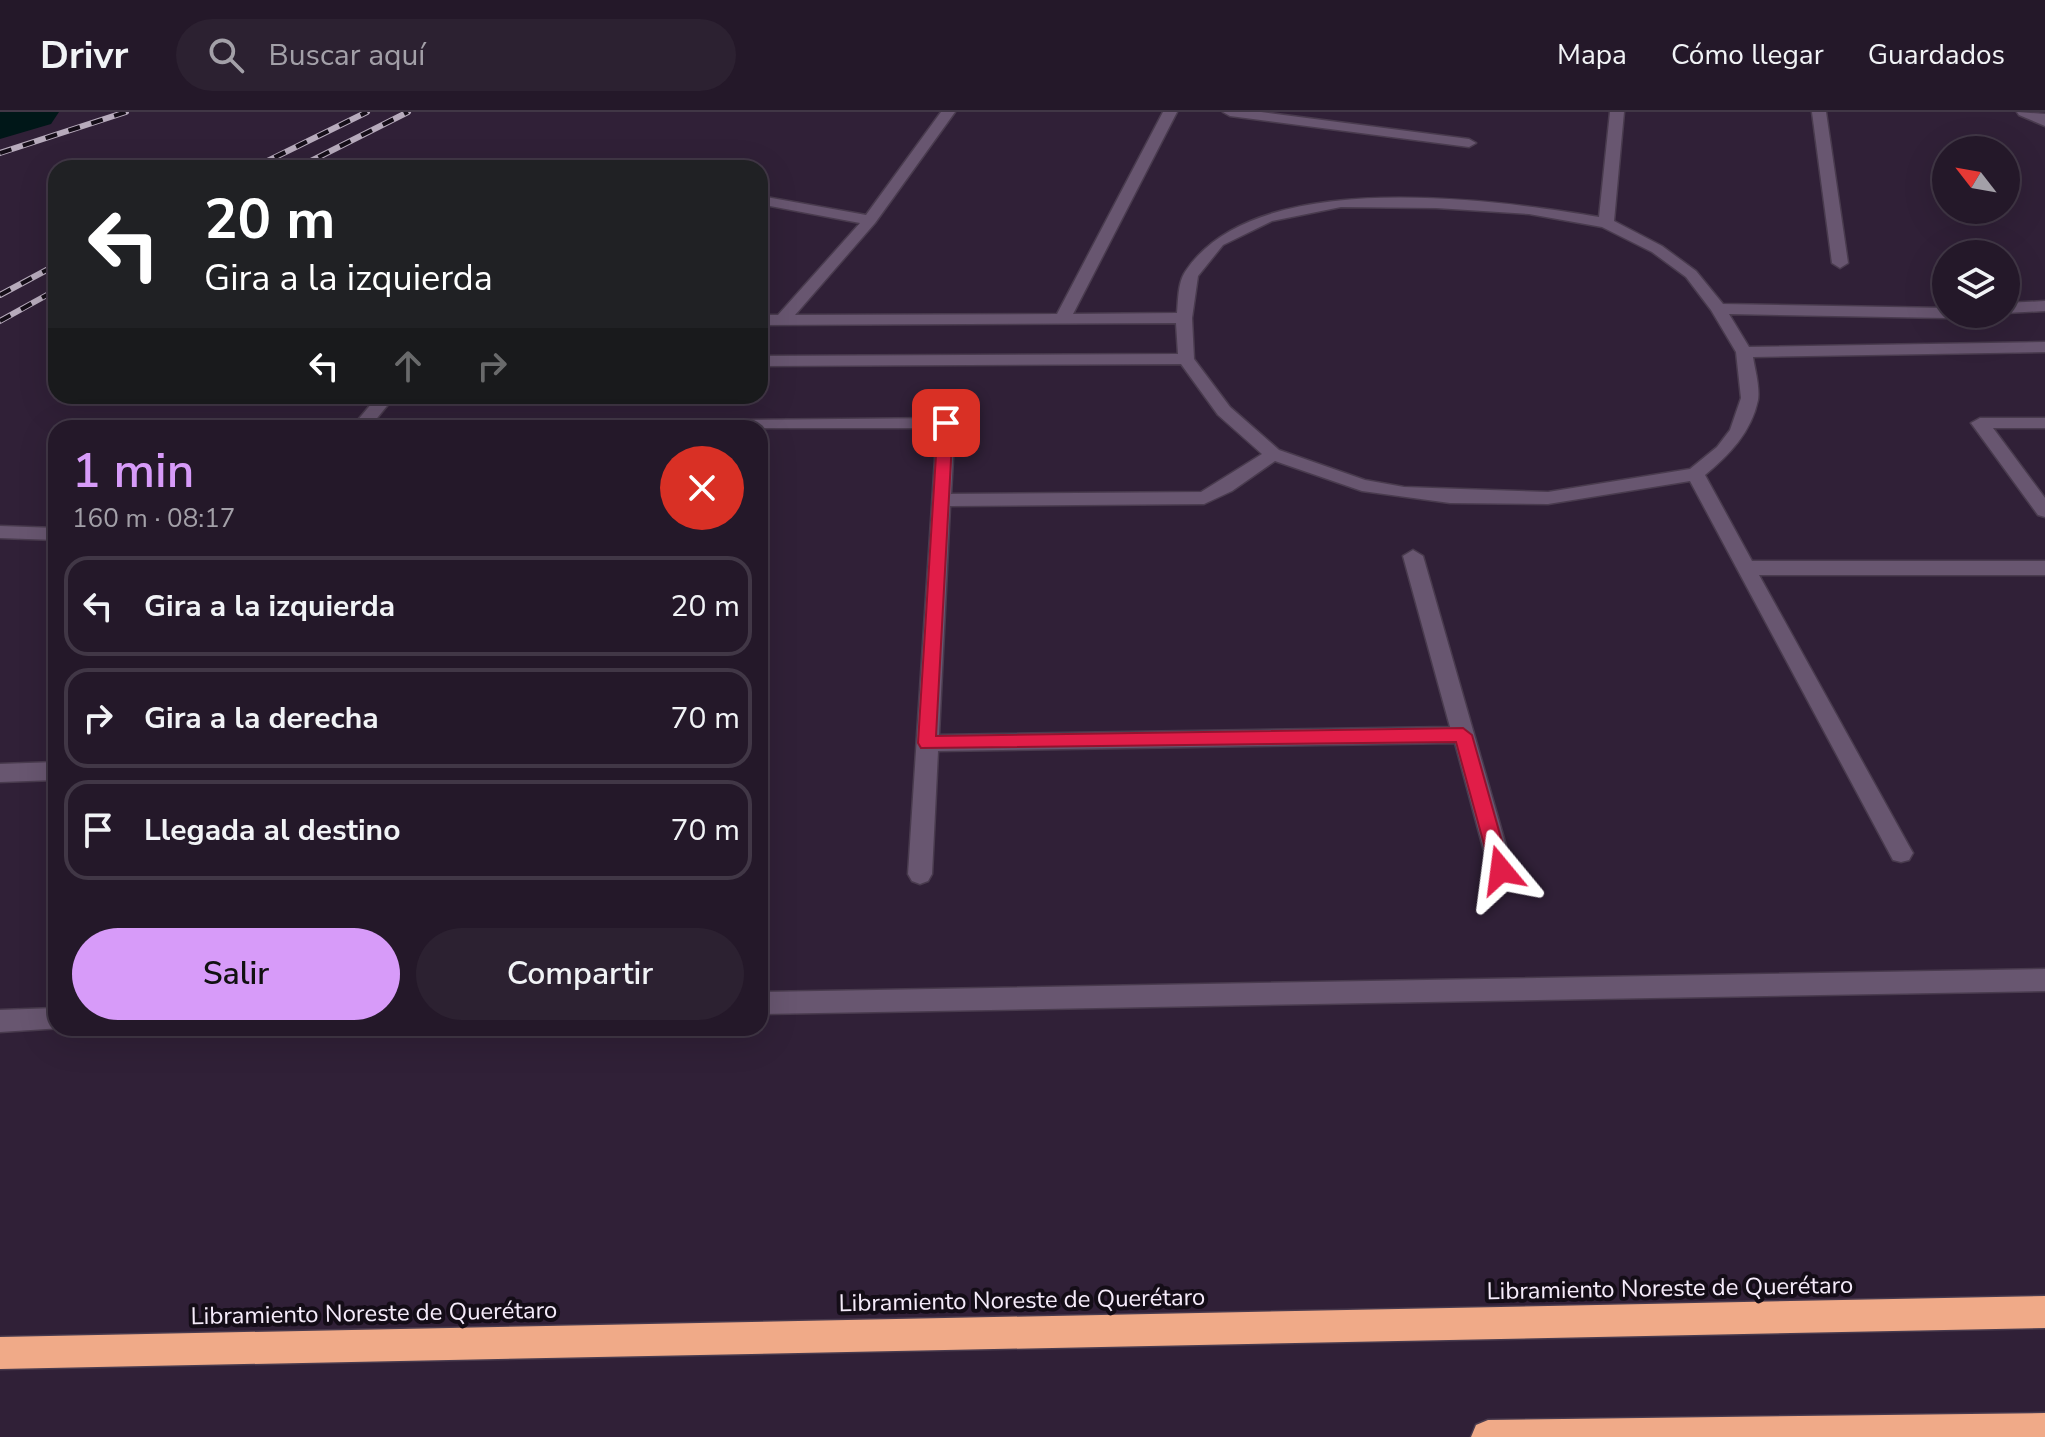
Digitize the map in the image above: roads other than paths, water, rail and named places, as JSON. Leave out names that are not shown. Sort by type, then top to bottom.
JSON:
[{"type":"highway","name":"Libramiento Noreste de Querétaro","points":[[0,1353],[2045,1312]]},
{"type":"highway","points":[[1488,1437],[2045,1430]]},
{"type":"street","points":[[782,320],[870,220],[948,112]]},
{"type":"street","points":[[1062,319],[1170,112]]},
{"type":"street","points":[[1230,112],[1469,143]]},
{"type":"street","points":[[1606,223],[1617,112]]},
{"type":"street","points":[[1819,112],[1840,263]]},
{"type":"street","points":[[2024,112],[2041,117],[2045,122]]},
{"type":"street","points":[[768,201],[870,220]]},
{"type":"street","points":[[1341,203],[1436,204],[1529,210],[1606,223],[1657,249],[1691,274],[1718,309],[1744,352],[1750,398],[1738,431],[1723,451],[1695,474],[1548,498],[1450,497],[1362,485],[1273,454],[1224,411],[1186,359],[1184,318],[1190,275],[1218,242],[1268,218],[1341,203]]},
{"type":"street","points":[[2020,307],[2045,306]]},
{"type":"street","points":[[1718,309],[1932,313]]},
{"type":"street","points":[[768,320],[1184,318]]},
{"type":"street","points":[[1744,352],[2045,347]]},
{"type":"street","points":[[768,361],[1186,359]]},
{"type":"street","points":[[367,420],[380,404]]},
{"type":"street","points":[[768,424],[946,423],[920,874]]},
{"type":"street","points":[[2045,423],[1980,423],[2045,511]]},
{"type":"street","points":[[941,500],[1204,498],[1226,487],[1273,454]]},
{"type":"street","points":[[1695,474],[1901,853]]},
{"type":"street","points":[[0,532],[48,534]]},
{"type":"street","points":[[1413,556],[1501,870]]},
{"type":"street","points":[[1745,568],[2045,568]]},
{"type":"street","points":[[927,743],[1463,735]]},
{"type":"street","points":[[0,773],[48,771]]},
{"type":"street","points":[[768,1003],[2045,980]]},
{"type":"street","points":[[0,1021],[48,1019]]},
{"type":"waterway","points":[[0,122],[31,112]]},
{"type":"railway","points":[[0,153],[126,112]]},
{"type":"railway","points":[[269,160],[367,112]]},
{"type":"railway","points":[[313,160],[408,112]]},
{"type":"railway","points":[[0,295],[48,269]]},
{"type":"railway","points":[[0,321],[48,294]]}]
